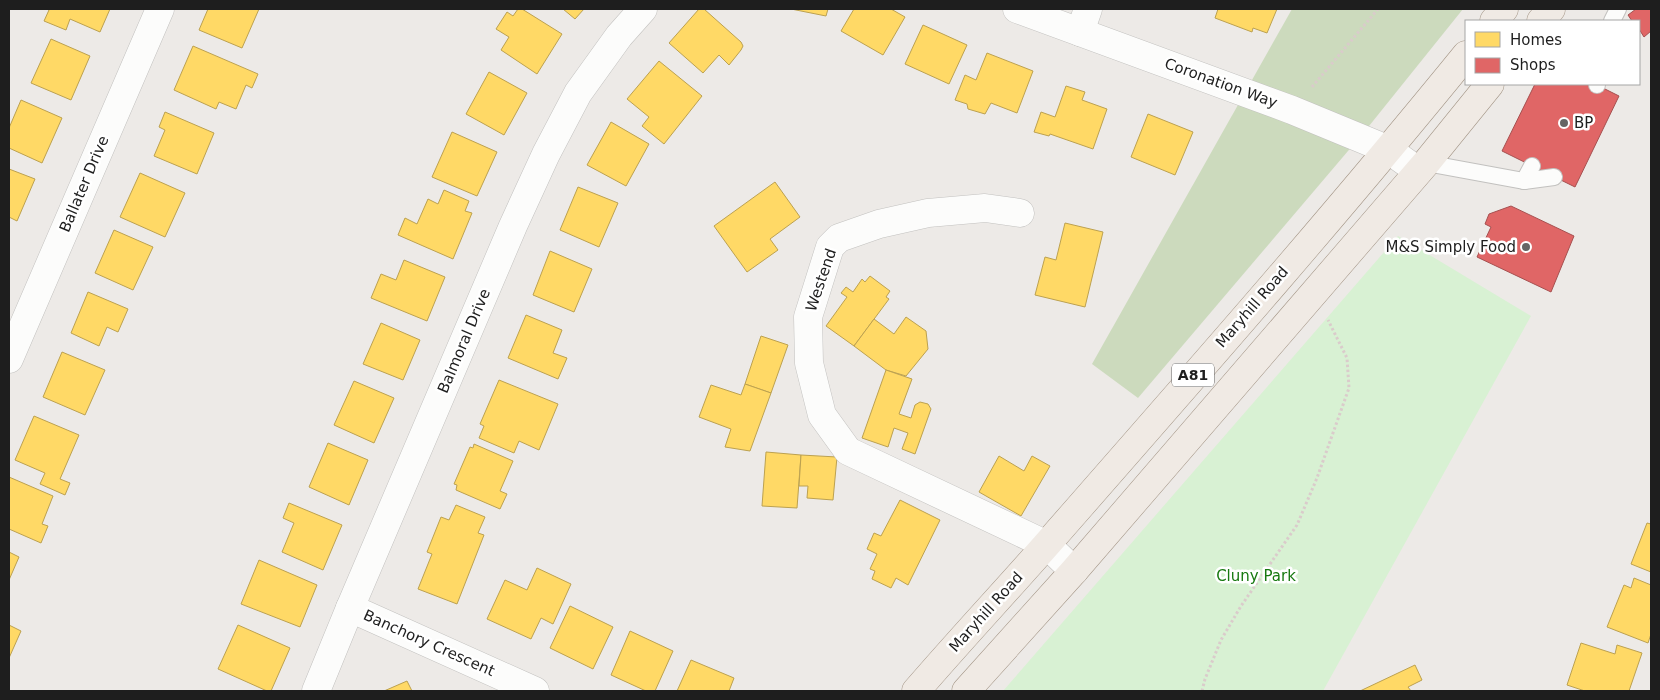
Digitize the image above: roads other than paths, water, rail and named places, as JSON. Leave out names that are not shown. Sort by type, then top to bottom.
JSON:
[{"type":"main road","points":[[1495,20],[1504,9]]},
{"type":"main road","name":"Maryhill Road","points":[[916,691],[1390,150],[1465,56]]},
{"type":"main road","name":"A81","points":[[966,691],[1074,571],[1422,167],[1489,85]]},
{"type":"street","name":"Ballater Drive","points":[[9,359],[160,9]]},
{"type":"street","name":"Balmoral Drive","points":[[316,691],[513,226],[546,154],[578,93],[618,36],[643,9]]},
{"type":"street","name":"Coronation Way","points":[[1017,9],[1084,20],[1292,110],[1390,150],[1422,167]]},
{"type":"street","name":"Westend","points":[[1020,213],[985,208],[928,213],[879,224],[839,238],[830,247],[808,317],[809,363],[822,415],[848,450],[1046,544],[1074,571]]},
{"type":"street","name":"Banchory Crescent","points":[[350,608],[535,691]]},
{"type":"lane","points":[[1524,181],[1532,166]]},
{"type":"lane","points":[[1422,167],[1524,181],[1554,176]]},
{"type":"place","name":"BP","points":[[1564,123]]},
{"type":"place","name":"M&S Simply Food","points":[[1526,247]]},
{"type":"park label","name":"Cluny Park","points":[[1256,576]]}]
